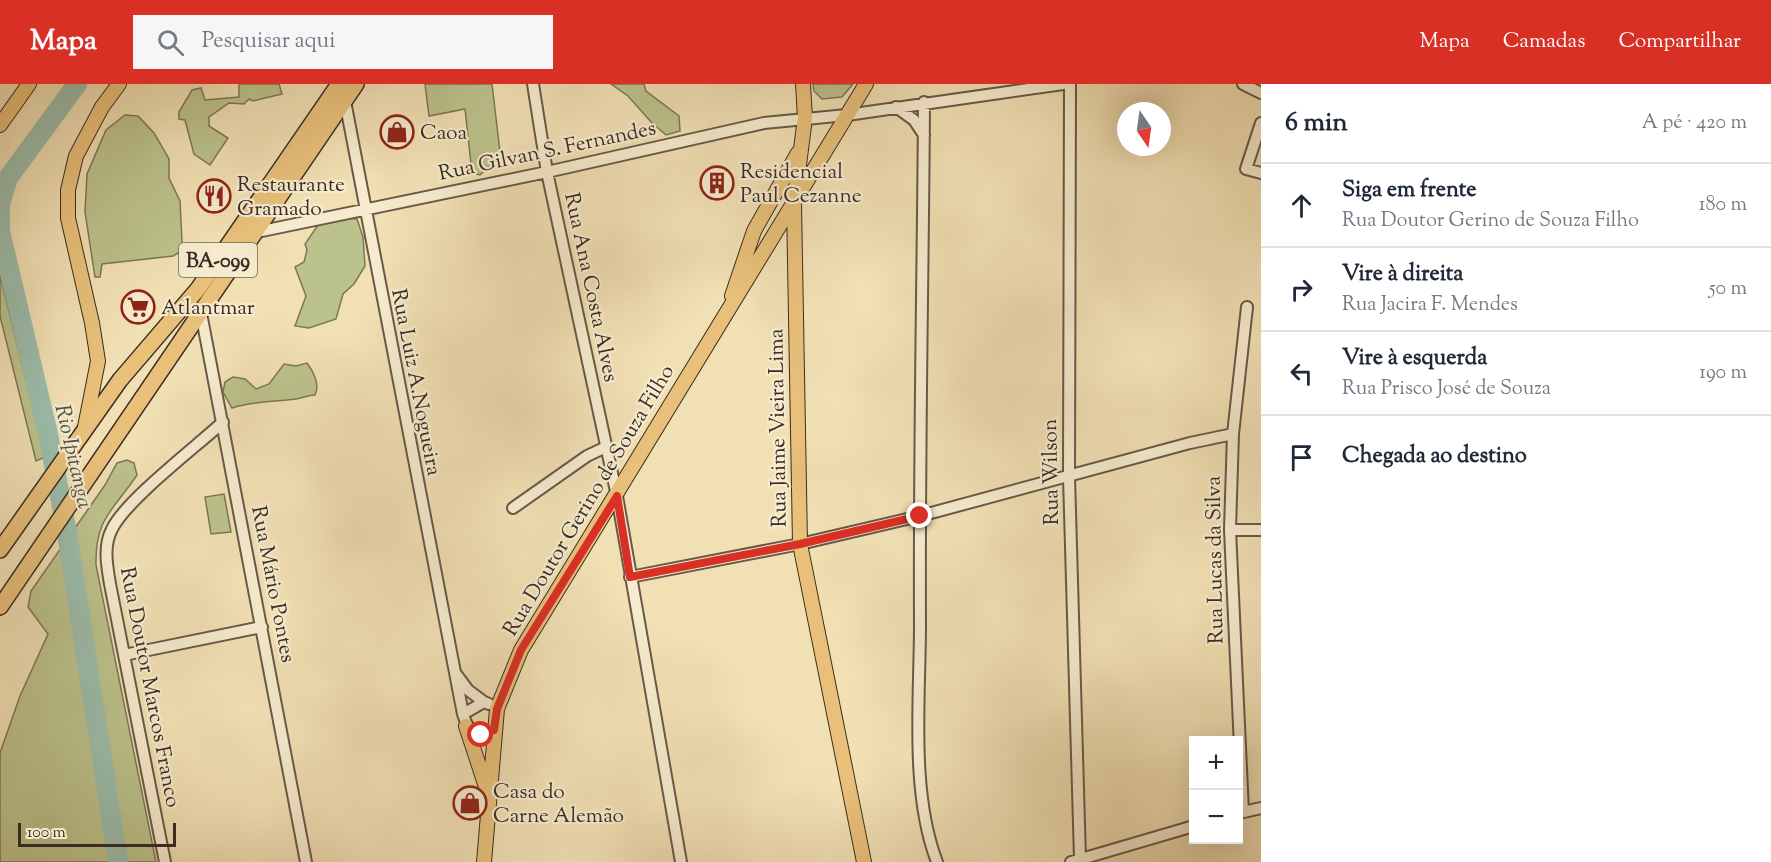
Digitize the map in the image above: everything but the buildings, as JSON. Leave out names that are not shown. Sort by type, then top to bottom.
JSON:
[{"type":"highway","name":"BA-099","points":[[0,550],[120,380],[198,289],[339,84]]},
{"type":"highway","name":"BA-099","points":[[0,607],[32,556],[201,314],[357,84]]},
{"type":"main road","points":[[0,125],[29,84]]},
{"type":"main road","points":[[85,427],[98,362],[92,323],[68,218],[68,190],[76,156],[102,107],[119,84]]},
{"type":"main road","name":"Rua Jaime Vieira Lima","points":[[803,84],[806,118],[794,204],[800,544],[864,862]]},
{"type":"main road","name":"Rua Doutor Gerino de Souza Filho","points":[[484,862],[494,730],[491,705],[521,650],[617,496],[866,84]]},
{"type":"main road","name":"Rua Doutor Gerino de Souza Filho","points":[[729,310],[741,264],[754,231],[801,147]]},
{"type":"main road","points":[[465,720],[488,796]]},
{"type":"street","name":"Rua Ana Costa Alves","points":[[533,84],[548,172],[617,496],[681,862]]},
{"type":"street","name":"Rua Gilvan S. Fernandes","points":[[257,232],[548,172],[764,123],[847,115],[924,102],[1063,84]]},
{"type":"street","name":"Rua Wilson","points":[[1070,84],[1069,477],[1076,861]]},
{"type":"street","points":[[1243,84],[1261,93]]},
{"type":"street","name":"Rua Luiz A.Nogueira","points":[[345,101],[364,209],[465,720]]},
{"type":"street","points":[[924,102],[920,516],[921,781],[927,828],[937,862]]},
{"type":"street","points":[[896,107],[914,120],[924,135]]},
{"type":"street","points":[[1261,123],[1246,169],[1261,173]]},
{"type":"street","name":"Rua Lucas da Silva","points":[[1240,790],[1230,530],[1233,434],[1247,308]]},
{"type":"street","name":"Rua Mário Pontes","points":[[201,314],[306,862]]},
{"type":"street","name":"Rua Doutor Marcos Franco","points":[[165,862],[124,655],[107,559],[107,543],[112,528],[133,503],[223,422]]},
{"type":"street","points":[[630,577],[800,544],[920,516],[1190,443],[1233,434]]},
{"type":"street","points":[[513,508],[580,460],[606,447]]},
{"type":"street","points":[[1230,530],[1261,530]]},
{"type":"street","points":[[124,655],[262,627]]},
{"type":"street","name":"Rua Luiz A.Nogueira","points":[[454,671],[468,690],[491,705]]},
{"type":"street","points":[[491,705],[465,720],[474,734],[481,735],[494,730]]},
{"type":"street","points":[[1243,812],[1261,808]]},
{"type":"street","points":[[1076,861],[1189,827]]},
{"type":"green space","points":[[239,84],[279,84],[282,94],[253,101],[249,99],[244,104],[229,103],[209,117],[209,126],[228,138],[210,165],[194,154],[185,120],[179,119],[179,112],[192,90],[201,88],[205,100],[239,97]]},
{"type":"green space","points":[[425,84],[492,84],[500,152],[493,165],[480,175],[472,173],[465,109],[429,116]]},
{"type":"green space","points":[[611,84],[644,84],[646,91],[679,116],[680,131],[666,135],[628,96]]},
{"type":"green space","points":[[813,84],[853,84],[842,97],[822,99],[814,91]]},
{"type":"green space","points":[[125,115],[138,116],[154,133],[169,159],[169,178],[180,201],[182,242],[180,252],[173,256],[102,264],[100,277],[95,277],[85,212],[87,174],[106,130]]},
{"type":"green space","points":[[344,218],[357,219],[363,237],[365,266],[354,284],[343,294],[336,319],[309,328],[295,326],[306,296],[295,267],[304,262],[307,250],[305,244],[318,225]]},
{"type":"green space","points":[[0,275],[45,457],[36,461],[0,316]]},
{"type":"green space","points":[[307,363],[316,379],[315,395],[232,408],[223,392],[225,382],[233,377],[245,379],[256,389],[269,384],[284,364],[296,366]]},
{"type":"green space","points":[[127,460],[134,463],[137,475],[102,525],[96,549],[96,565],[156,862],[0,862],[0,753],[20,696],[48,634],[28,607],[31,591],[105,485],[117,463]]},
{"type":"green space","points":[[224,494],[231,532],[211,534],[205,497]]},
{"type":"waterway","name":"Rio Ipitanga","points":[[77,84],[8,178],[0,204],[0,231],[48,434],[67,533],[118,862]]},
{"type":"place","name":"Caoa","points":[[397,132]]},
{"type":"place","name":"Residencial Paul Cezanne","points":[[717,183]]},
{"type":"place","name":"Restaurante Gramado","points":[[214,196]]},
{"type":"place","name":"Atlantmar","points":[[138,307]]},
{"type":"place","name":"Casa do Carne Alemão","points":[[470,803]]},
{"type":"route","points":[[481,735],[494,730],[497,709],[521,650],[617,496],[630,577],[800,544],[920,516]]}]
